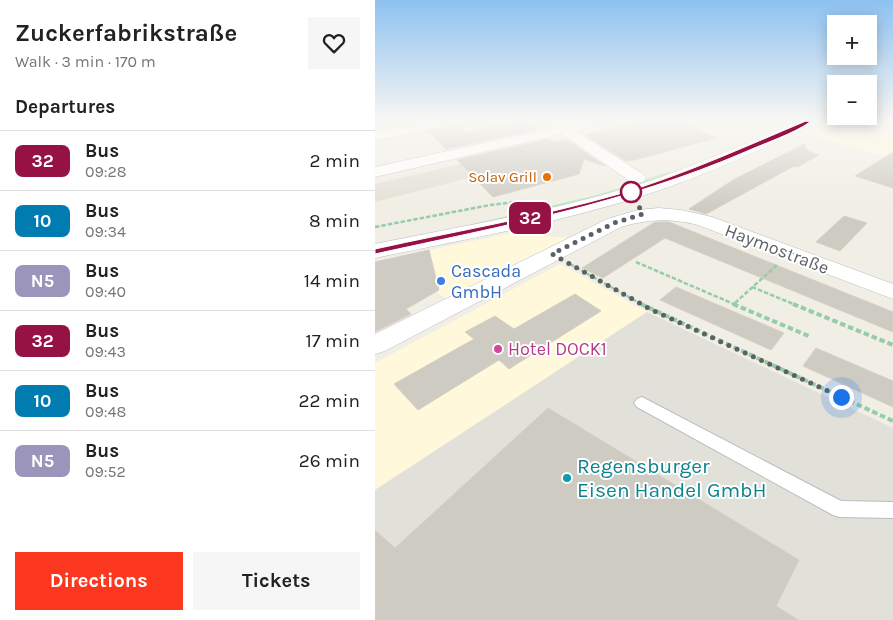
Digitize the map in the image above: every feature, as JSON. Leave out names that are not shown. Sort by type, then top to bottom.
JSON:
[{"type":"main road","points":[[375,236],[547,201],[637,178],[710,151]]},
{"type":"main road","points":[[375,251],[561,211],[622,195],[697,170],[741,151]]},
{"type":"street","points":[[375,172],[459,151]]},
{"type":"street","points":[[596,151],[637,178]]},
{"type":"street","name":"Haymostraße","points":[[375,345],[614,223],[643,214],[683,215],[705,221],[888,291]]},
{"type":"lane","points":[[642,403],[839,510],[893,510]]},
{"type":"path","points":[[375,227],[490,205],[526,201]]},
{"type":"path","points":[[425,217],[428,221]]},
{"type":"path","points":[[552,254],[652,310],[893,421]]},
{"type":"path","points":[[734,303],[783,260]]},
{"type":"path","points":[[636,262],[811,337]]},
{"type":"path","points":[[752,287],[893,346]]},
{"type":"shaded area","points":[[865,151],[893,151],[893,159]]},
{"type":"shaded area","points":[[460,164],[473,177],[375,202],[375,184]]},
{"type":"shaded area","points":[[525,230],[534,235],[568,238],[447,299],[415,278],[434,270],[429,250]]},
{"type":"shaded area","points":[[560,264],[647,312],[375,490],[375,363]]},
{"type":"shaded area","points":[[647,312],[893,428],[893,620],[375,620],[375,490]]},
{"type":"green space","points":[[669,172],[674,175],[541,213],[469,225],[597,195]]},
{"type":"building","points":[[497,151],[583,151],[605,166],[584,159],[579,174],[493,197],[457,160]]},
{"type":"building","points":[[610,151],[668,151],[634,160],[626,161]]},
{"type":"building","points":[[790,151],[808,151],[819,155],[797,167],[794,166],[706,214],[689,209],[733,180]]},
{"type":"building","points":[[893,152],[893,188],[855,176]]},
{"type":"building","points":[[844,216],[867,223],[840,251],[816,242]]},
{"type":"building","points":[[655,222],[669,222],[893,312],[893,332],[665,238],[603,278],[582,268]]},
{"type":"building","points":[[429,250],[439,290],[406,309],[411,314],[375,332],[375,262]]},
{"type":"building","points":[[676,287],[784,333],[771,350],[660,300]]},
{"type":"building","name":"Hotel DOCK1","points":[[575,294],[601,311],[509,369],[499,360],[418,410],[394,384],[474,339],[465,332],[495,316],[514,329]]},
{"type":"building","points":[[816,348],[893,381],[893,407],[803,366]]},
{"type":"building","name":"Regensburger Eisen Handel GmbH","points":[[548,408],[799,560],[776,606],[798,620],[375,620],[375,530],[395,548]]},
{"type":"bus line","name":"32","points":[[375,251],[600,202],[697,170],[742,151]]},
{"type":"place","name":"Solav Grill","points":[[547,177]]},
{"type":"place","name":"Cascada GmbH","points":[[441,281]]},
{"type":"place","name":"Hotel DOCK1","points":[[498,349]]},
{"type":"place","name":"Regensburger Eisen Handel GmbH","points":[[567,478]]},
{"type":"route","points":[[631,192],[643,214],[614,223],[552,254],[652,310],[841,397]]}]
